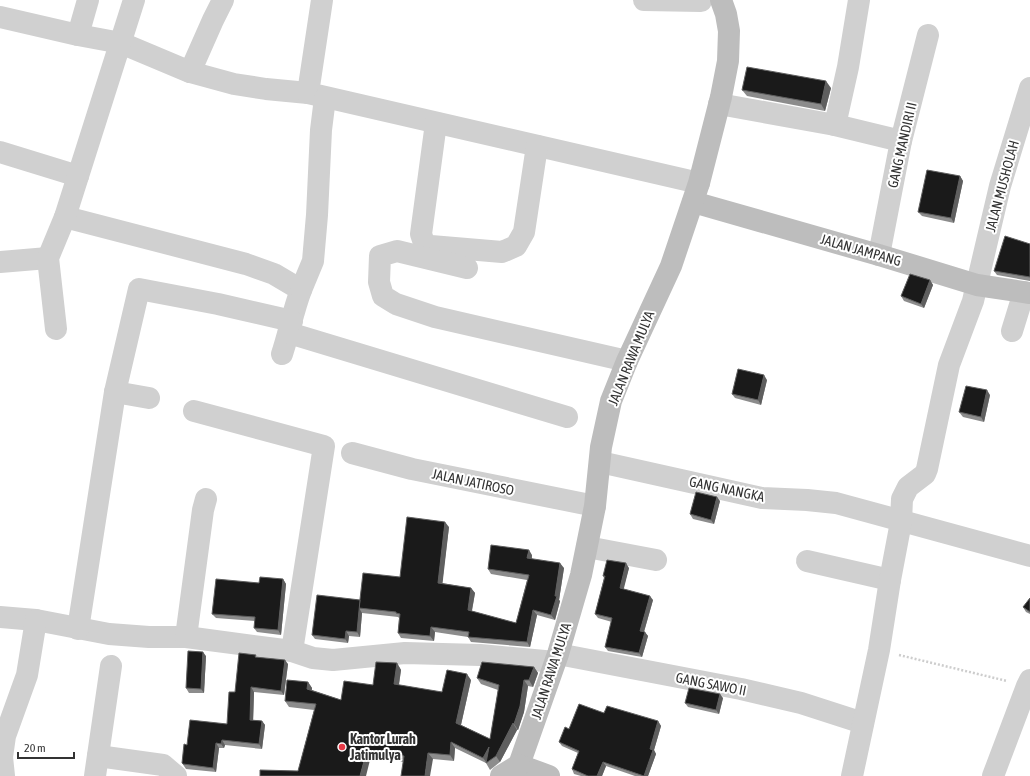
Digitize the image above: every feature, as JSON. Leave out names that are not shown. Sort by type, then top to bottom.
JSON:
[{"type":"main road","name":"JALAN RAWA MULYA","points":[[510,771],[556,658],[581,576],[595,506],[601,447],[611,402],[627,361],[671,266],[696,192],[719,104],[728,60],[729,30],[726,14],[711,0]]},
{"type":"main road","name":"JALAN JAMPANG","points":[[696,192],[879,255],[977,285],[1027,293]]},
{"type":"main road","points":[[510,771],[549,776]]},
{"type":"street","points":[[78,35],[88,0]]},
{"type":"street","points":[[56,329],[48,258],[65,217],[134,0]]},
{"type":"street","points":[[190,72],[223,0]]},
{"type":"street","points":[[282,354],[295,306],[313,261],[321,130],[316,96],[322,0]]},
{"type":"street","points":[[644,0],[711,0]]},
{"type":"street","points":[[836,125],[848,67],[859,0]]},
{"type":"street","points":[[0,17],[78,35],[121,43],[190,72],[234,84],[316,96],[537,146],[696,192]]},
{"type":"street","name":"GANG MANDIRI II","points":[[879,255],[901,141],[928,35]]},
{"type":"street","name":"JALAN MUSHOLAH","points":[[852,776],[879,650],[901,522],[902,499],[905,491],[925,474],[927,469],[949,365],[977,285],[1000,186],[1030,88]]},
{"type":"street","points":[[719,104],[836,125],[901,141]]},
{"type":"street","points":[[436,123],[420,234],[424,243],[431,246],[502,252],[516,246],[524,232],[537,146]]},
{"type":"street","points":[[0,152],[78,176]]},
{"type":"street","points":[[65,217],[246,264],[274,274],[302,290]]},
{"type":"street","points":[[467,268],[397,251],[380,256],[379,282],[382,296],[396,304],[435,317],[627,361]]},
{"type":"street","points":[[0,262],[48,258]]},
{"type":"street","points":[[78,629],[115,392],[139,289],[218,304],[567,417]]},
{"type":"street","points":[[1012,331],[1027,293]]},
{"type":"street","points":[[115,392],[149,398]]},
{"type":"street","points":[[194,411],[324,446],[292,651]]},
{"type":"street","name":"JALAN JATIROSO","points":[[352,453],[412,469],[595,506]]},
{"type":"street","name":"GANG NANGKA","points":[[600,462],[762,498],[836,503],[1030,556]]},
{"type":"street","points":[[186,637],[206,499]]},
{"type":"street","points":[[587,547],[656,560]]},
{"type":"street","points":[[807,561],[890,580]]},
{"type":"street","name":"GANG SAWO II","points":[[0,617],[36,620],[109,634],[149,637],[186,637],[292,651],[313,658],[333,660],[405,652],[556,658],[742,689],[793,701],[863,723]]},
{"type":"street","points":[[4,776],[2,757],[5,736],[27,674],[36,620]]},
{"type":"street","points":[[111,666],[96,766],[163,765],[176,776]]},
{"type":"street","points":[[993,776],[1025,708],[1028,683]]},
{"type":"path","points":[[879,650],[1028,683]]},
{"type":"building","points":[[747,67],[826,81],[821,104],[742,90]]},
{"type":"building","points":[[927,170],[960,176],[951,218],[918,212]]},
{"type":"building","points":[[1005,236],[1030,244],[1030,277],[994,271]]},
{"type":"building","points":[[910,274],[930,280],[921,304],[901,296]]},
{"type":"building","points":[[738,369],[764,375],[758,400],[732,394]]},
{"type":"building","points":[[966,386],[987,390],[981,417],[959,412]]},
{"type":"building","points":[[696,492],[717,497],[711,520],[690,514]]},
{"type":"building","points":[[407,517],[445,522],[438,583],[471,588],[468,610],[516,623],[529,575],[488,569],[491,545],[529,550],[527,558],[560,563],[555,596],[557,596],[551,615],[533,610],[527,642],[468,637],[469,632],[431,627],[430,636],[398,633],[400,614],[396,612],[359,608],[363,573],[400,577]]},
{"type":"building","points":[[607,560],[626,563],[620,588],[650,596],[640,631],[645,632],[639,653],[605,647],[612,618],[595,614],[605,576],[603,576]]},
{"type":"building","points":[[260,577],[283,579],[278,630],[254,628],[255,617],[212,614],[216,579],[259,583]]},
{"type":"building","points":[[317,595],[360,600],[357,632],[346,631],[345,639],[312,635]]},
{"type":"building","points":[[1030,598],[1030,612],[1023,607]]},
{"type":"building","points":[[188,651],[203,652],[201,689],[186,688]]},
{"type":"building","points":[[239,653],[256,655],[255,657],[285,660],[281,691],[251,687],[250,720],[262,721],[259,744],[222,740],[221,744],[216,743],[213,768],[183,764],[184,744],[187,745],[190,720],[227,724],[229,692],[235,692]]},
{"type":"building","points":[[376,662],[397,663],[394,684],[442,692],[447,670],[467,674],[456,723],[490,739],[499,685],[477,678],[482,662],[534,667],[529,680],[524,680],[520,706],[514,724],[513,723],[496,756],[486,763],[489,747],[483,758],[451,742],[450,755],[428,753],[425,776],[401,776],[404,756],[367,750],[360,776],[260,776],[260,770],[298,771],[316,704],[285,701],[287,680],[308,682],[307,689],[341,700],[344,681],[373,685]]},
{"type":"building","points":[[689,688],[720,694],[716,710],[685,703]]},
{"type":"building","points":[[579,704],[604,713],[607,706],[658,721],[650,749],[653,750],[644,776],[603,762],[597,776],[588,776],[572,769],[579,751],[559,742],[565,727],[569,729]]},
{"type":"place","name":"Kantor Lurah Jatimulya","points":[[342,747]]}]
